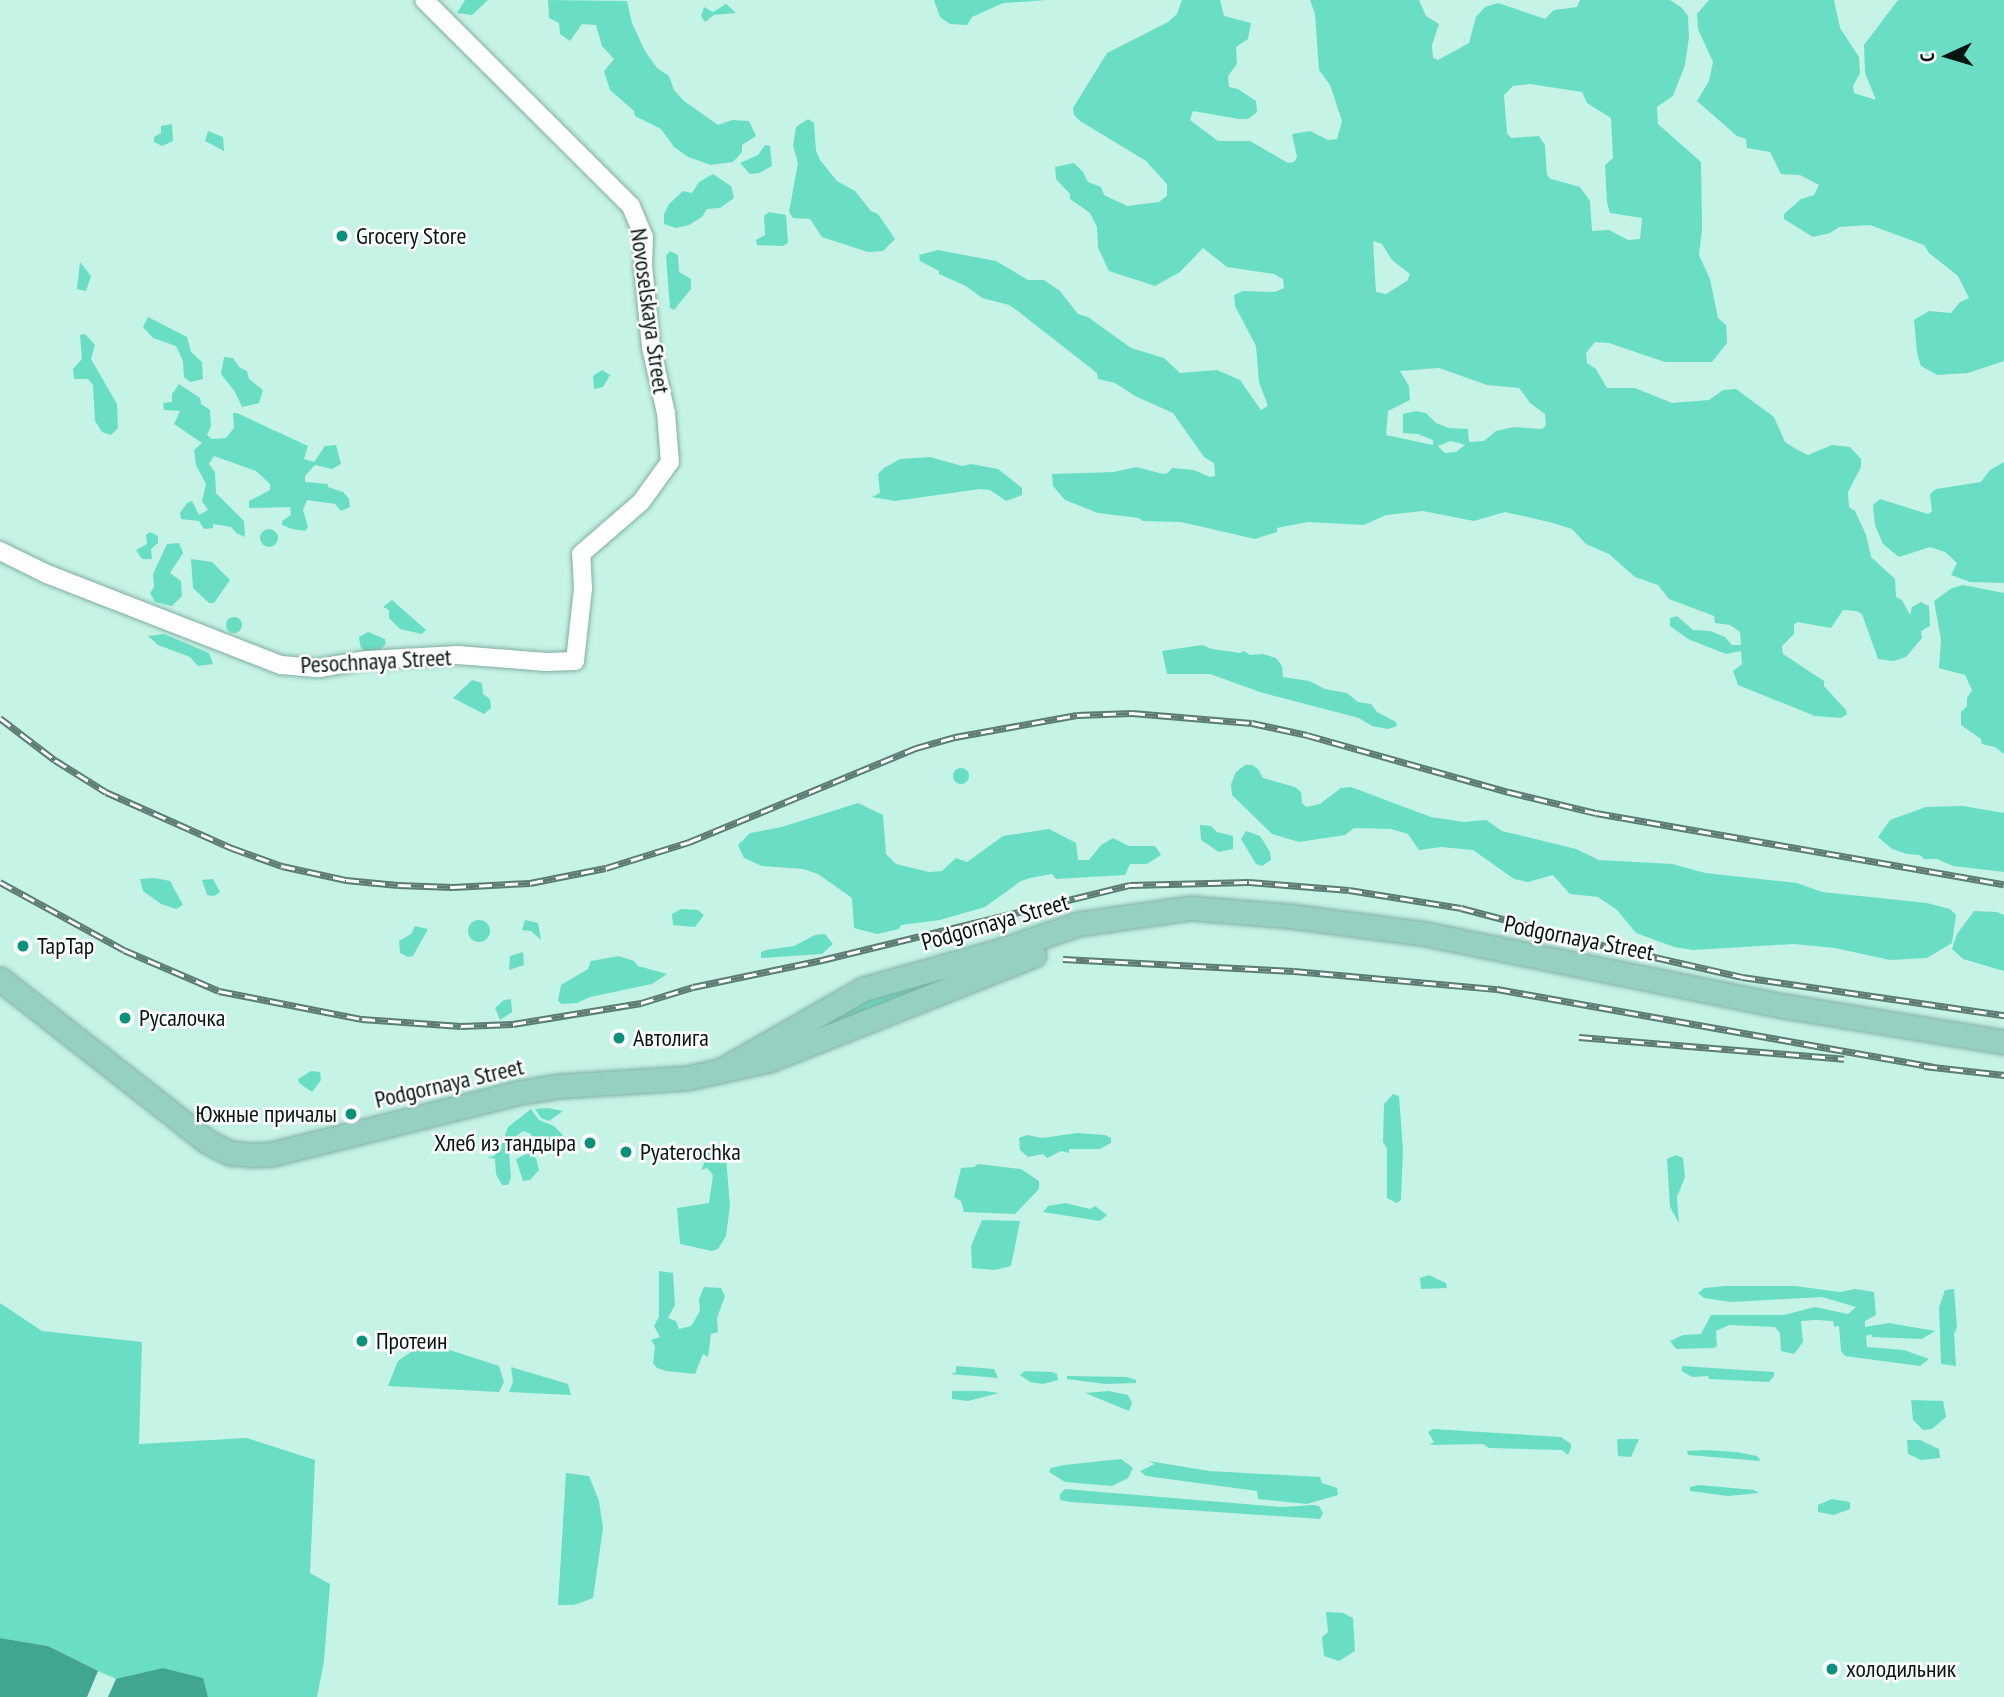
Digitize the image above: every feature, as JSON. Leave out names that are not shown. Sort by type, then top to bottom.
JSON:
[{"type":"main road","name":"Podgornaya Street","points":[[720,1071],[863,989],[1002,950],[1078,924],[1191,908],[1290,916],[1426,934],[1784,1006],[2004,1042]]},
{"type":"main road","name":"Podgornaya Street","points":[[0,979],[208,1142],[230,1153],[272,1154],[516,1093],[604,1082],[664,1080],[769,1060],[1141,914]]},
{"type":"street","name":"Novoselskaya Street","points":[[424,0],[631,206],[644,237],[643,265],[651,346],[666,414],[670,462],[641,502],[581,554],[583,588]]},
{"type":"street","name":"Pesochnaya Street","points":[[0,551],[47,574],[281,665],[320,668],[367,660],[458,655],[546,663],[575,661],[583,588]]},
{"type":"shaded area","points":[[465,0],[488,0],[472,15],[457,13]]},
{"type":"shaded area","points":[[548,0],[627,1],[632,23],[645,51],[657,68],[669,76],[674,90],[684,101],[718,125],[732,120],[749,121],[756,136],[742,145],[742,152],[733,162],[711,165],[688,157],[674,147],[661,129],[635,116],[634,111],[610,90],[604,71],[614,59],[602,46],[596,25],[582,24],[570,41],[560,34],[559,23],[549,18]]},
{"type":"shaded area","points":[[934,0],[1048,0],[1003,3],[972,17],[967,25],[950,24],[940,17]]},
{"type":"shaded area","points":[[1182,0],[1220,0],[1224,16],[1251,23],[1248,39],[1236,47],[1237,64],[1228,76],[1229,87],[1238,89],[1256,101],[1257,112],[1248,119],[1239,119],[1193,111],[1190,120],[1218,141],[1250,141],[1288,163],[1294,162],[1297,157],[1292,134],[1310,131],[1328,140],[1337,139],[1342,121],[1330,85],[1319,70],[1315,14],[1310,0],[1419,0],[1426,16],[1439,24],[1432,45],[1433,58],[1438,60],[1469,43],[1476,17],[1485,7],[1498,3],[1545,19],[1554,10],[1577,7],[1580,0],[1670,0],[1681,7],[1688,16],[1689,37],[1685,65],[1673,96],[1657,107],[1658,124],[1701,162],[1702,229],[1699,255],[1710,279],[1718,318],[1726,325],[1727,343],[1712,362],[1665,362],[1609,343],[1595,342],[1586,353],[1587,363],[1596,369],[1607,388],[1635,388],[1672,403],[1709,400],[1723,390],[1736,389],[1774,417],[1785,442],[1796,449],[1808,455],[1832,445],[1850,447],[1861,459],[1861,467],[1848,492],[1849,507],[1855,511],[1866,535],[1871,557],[1895,579],[1896,597],[1902,600],[1910,615],[1912,607],[1921,602],[1929,606],[1930,626],[1921,631],[1922,638],[1906,657],[1893,661],[1878,659],[1862,614],[1856,611],[1843,610],[1831,628],[1797,622],[1794,625],[1794,634],[1782,646],[1783,654],[1824,681],[1824,686],[1847,714],[1841,718],[1815,716],[1738,685],[1733,671],[1742,664],[1741,651],[1726,654],[1688,639],[1670,626],[1670,618],[1677,616],[1693,630],[1710,631],[1725,637],[1732,645],[1741,645],[1740,632],[1730,625],[1715,623],[1714,616],[1669,599],[1658,585],[1635,577],[1609,554],[1586,544],[1572,529],[1553,523],[1505,512],[1474,521],[1423,511],[1386,515],[1364,525],[1308,522],[1277,528],[1277,532],[1255,539],[1181,522],[1143,521],[1139,518],[1098,513],[1065,500],[1053,486],[1052,474],[1114,472],[1136,467],[1163,474],[1172,468],[1194,470],[1210,477],[1215,476],[1214,463],[1204,457],[1173,413],[1135,396],[1115,383],[1098,379],[1097,373],[1009,305],[982,298],[966,286],[939,274],[939,271],[920,261],[919,255],[938,250],[996,261],[1028,280],[1044,280],[1060,291],[1078,314],[1088,317],[1131,348],[1164,358],[1180,373],[1217,370],[1240,380],[1261,410],[1268,406],[1259,382],[1256,346],[1235,306],[1234,295],[1243,291],[1275,292],[1284,288],[1283,279],[1274,274],[1227,267],[1203,248],[1180,272],[1155,286],[1109,271],[1098,248],[1097,227],[1090,213],[1070,199],[1070,194],[1056,179],[1055,167],[1074,163],[1088,182],[1101,187],[1104,195],[1127,206],[1159,202],[1167,196],[1167,184],[1146,161],[1080,121],[1074,115],[1073,108],[1107,53],[1168,22],[1177,14]],"holes":[[[1530,84],[1582,92],[1587,103],[1611,118],[1613,158],[1605,165],[1607,203],[1610,213],[1642,218],[1640,239],[1628,240],[1609,230],[1592,231],[1590,201],[1580,187],[1551,179],[1547,175],[1545,145],[1539,136],[1511,138],[1507,133],[1504,95],[1513,86]],[[1373,241],[1382,244],[1392,260],[1410,274],[1407,281],[1386,294],[1376,292]],[[1439,368],[1487,385],[1519,388],[1530,403],[1545,414],[1546,425],[1542,429],[1514,427],[1496,431],[1484,441],[1469,442],[1468,429],[1449,428],[1436,423],[1426,413],[1416,411],[1403,414],[1403,433],[1418,434],[1433,440],[1433,445],[1386,435],[1388,411],[1410,400],[1409,386],[1400,371]],[[1450,441],[1465,445],[1456,452],[1445,453],[1438,446]]]},
{"type":"shaded area","points":[[1709,0],[1834,0],[1840,28],[1859,57],[1860,73],[1853,86],[1854,93],[1876,100],[1865,73],[1864,45],[1898,0],[2004,0],[2004,361],[1968,373],[1937,375],[1921,366],[1914,320],[1929,311],[1951,313],[1960,302],[1969,298],[1958,276],[1929,253],[1924,245],[1870,225],[1839,227],[1830,233],[1813,237],[1784,219],[1784,214],[1801,199],[1814,195],[1819,185],[1800,175],[1781,174],[1770,152],[1747,148],[1746,139],[1737,136],[1697,101],[1709,81],[1713,62],[1698,29],[1697,14]]},
{"type":"shaded area","points":[[726,4],[736,13],[714,15],[705,22],[701,16],[704,7],[713,12]]},
{"type":"shaded area","points":[[808,119],[814,123],[816,151],[820,160],[837,181],[855,191],[871,211],[878,214],[895,239],[883,251],[868,252],[822,237],[810,219],[793,218],[789,212],[798,163],[793,146],[796,127]]},
{"type":"shaded area","points":[[172,124],[173,141],[162,146],[154,142],[154,137],[161,133],[161,126]]},
{"type":"shaded area","points":[[208,131],[223,137],[224,151],[205,141]]},
{"type":"shaded area","points":[[765,145],[770,146],[772,166],[759,173],[750,174],[740,163],[758,155]]},
{"type":"shaded area","points":[[713,174],[731,186],[734,198],[720,208],[707,209],[702,217],[689,225],[676,228],[664,224],[664,214],[669,204],[683,191],[692,193],[699,182]]},
{"type":"shaded area","points":[[769,212],[786,215],[788,243],[783,246],[757,245],[756,240],[765,235],[764,216]]},
{"type":"shaded area","points":[[670,251],[678,255],[679,272],[691,279],[691,289],[674,310],[670,308],[666,256]]},
{"type":"shaded area","points":[[80,262],[91,276],[86,291],[77,289]]},
{"type":"shaded area","points":[[148,317],[187,337],[191,352],[202,362],[203,379],[190,382],[184,377],[183,361],[176,346],[153,338],[143,327]]},
{"type":"shaded area","points":[[85,334],[95,345],[91,359],[117,404],[118,428],[111,435],[102,432],[95,421],[93,385],[88,379],[74,379],[73,369],[82,359],[80,335]]},
{"type":"shaded area","points":[[224,357],[233,358],[239,367],[247,371],[249,379],[263,390],[259,403],[242,407],[235,392],[221,374]]},
{"type":"shaded area","points":[[602,370],[610,375],[603,387],[594,389],[593,376]]},
{"type":"shaded area","points":[[179,384],[200,398],[201,404],[210,410],[211,426],[207,435],[212,439],[226,438],[234,428],[233,413],[237,413],[308,446],[304,459],[314,462],[325,446],[336,445],[341,464],[332,469],[315,465],[305,476],[305,482],[328,484],[328,487],[343,492],[349,499],[350,507],[341,511],[335,504],[307,500],[303,510],[308,527],[305,531],[292,529],[282,525],[282,521],[291,515],[290,507],[249,508],[249,501],[270,490],[270,484],[256,471],[214,456],[209,464],[215,472],[216,493],[244,521],[245,537],[231,527],[213,524],[213,528],[204,529],[199,521],[181,519],[180,513],[187,503],[192,501],[199,515],[208,510],[202,501],[206,484],[196,465],[194,450],[202,443],[174,424],[180,411],[164,410],[163,403],[172,402],[172,394]]},
{"type":"shaded area","points":[[930,457],[962,466],[971,464],[998,469],[1022,488],[1022,495],[1006,501],[990,490],[980,489],[895,501],[872,497],[880,493],[878,474],[884,468],[900,459]]},
{"type":"shaded area","points":[[2004,462],[2004,583],[1970,582],[1951,575],[1957,563],[1945,552],[1930,547],[1899,557],[1883,544],[1875,525],[1873,505],[1880,499],[1928,514],[1932,511],[1930,494],[1936,489],[1981,482],[1990,470]]},
{"type":"shaded area","points":[[269,529],[275,532],[278,538],[275,544],[269,547],[263,544],[260,538],[263,532]]},
{"type":"shaded area","points":[[150,532],[158,536],[158,543],[151,549],[152,559],[142,559],[136,550],[147,544],[146,535]]},
{"type":"shaded area","points":[[179,543],[183,553],[170,573],[181,581],[182,596],[172,606],[155,602],[150,593],[154,587],[153,574],[167,544]]},
{"type":"shaded area","points":[[191,559],[212,562],[230,580],[214,603],[209,603],[193,588]]},
{"type":"shaded area","points":[[1963,585],[2004,593],[2004,754],[1995,747],[1982,744],[1981,739],[1961,725],[1961,712],[1967,706],[1967,698],[1972,690],[1965,675],[1939,668],[1941,640],[1934,601],[1952,588]]},
{"type":"shaded area","points":[[392,600],[426,630],[422,634],[400,629],[389,618],[389,610],[383,607]]},
{"type":"shaded area","points":[[234,617],[240,619],[240,631],[234,633],[228,631],[226,625],[228,619]]},
{"type":"shaded area","points":[[368,632],[385,639],[386,644],[377,652],[364,652],[360,645],[359,637]]},
{"type":"shaded area","points":[[164,634],[209,653],[213,664],[198,666],[190,657],[158,645],[148,636]]},
{"type":"shaded area","points":[[1202,645],[1212,649],[1240,653],[1244,651],[1250,655],[1263,654],[1276,658],[1282,666],[1283,677],[1309,681],[1325,689],[1347,693],[1358,702],[1371,704],[1377,712],[1396,722],[1397,726],[1388,729],[1372,726],[1359,718],[1260,692],[1210,674],[1167,674],[1162,651]]},
{"type":"shaded area","points":[[472,680],[482,683],[483,694],[490,699],[491,708],[484,714],[453,698]]},
{"type":"shaded area","points":[[1245,765],[1258,769],[1263,778],[1295,787],[1301,792],[1302,803],[1306,807],[1320,804],[1341,788],[1351,787],[1431,817],[1464,822],[1486,820],[1502,831],[1576,849],[1599,860],[1672,864],[1705,873],[1797,883],[1822,892],[1927,903],[1950,909],[1956,915],[1952,943],[1927,958],[1890,960],[1835,948],[1794,944],[1693,950],[1674,947],[1636,933],[1617,910],[1598,897],[1570,894],[1553,875],[1528,882],[1514,879],[1473,850],[1441,847],[1419,850],[1408,834],[1391,829],[1354,828],[1345,835],[1299,842],[1272,834],[1232,795],[1231,784],[1236,772]]},
{"type":"shaded area","points":[[961,768],[969,776],[961,784],[953,776]]},
{"type":"shaded area","points":[[858,803],[883,815],[886,854],[896,864],[929,872],[942,871],[956,858],[967,862],[1003,836],[1049,829],[1076,843],[1078,860],[1089,860],[1101,845],[1113,838],[1129,846],[1155,846],[1161,855],[1147,864],[1130,864],[1125,875],[1056,879],[1052,874],[1030,878],[1021,881],[985,907],[940,920],[901,925],[899,929],[877,934],[854,928],[852,898],[818,874],[803,869],[762,866],[744,858],[738,845],[750,833],[782,827]]},
{"type":"shaded area","points":[[1963,806],[2004,813],[2004,872],[1953,866],[1937,859],[1924,859],[1920,855],[1892,849],[1878,837],[1890,820],[1926,807]]},
{"type":"shaded area","points":[[1200,825],[1211,826],[1217,832],[1233,836],[1233,849],[1219,852],[1201,840]]},
{"type":"shaded area","points":[[1246,831],[1260,836],[1270,852],[1271,860],[1262,866],[1256,864],[1241,839]]},
{"type":"shaded area","points":[[140,879],[170,881],[183,905],[176,909],[161,904],[143,891]]},
{"type":"shaded area","points":[[213,879],[220,892],[214,896],[207,895],[202,880]]},
{"type":"shaded area","points":[[681,909],[698,910],[704,915],[695,927],[673,925],[672,914]]},
{"type":"shaded area","points":[[1974,911],[2004,915],[2004,971],[1963,959],[1952,949],[1957,934]]},
{"type":"shaded area","points":[[479,920],[489,927],[490,931],[483,941],[479,942],[469,935],[468,931],[475,921]]},
{"type":"shaded area","points":[[525,920],[538,923],[541,940],[531,931],[522,930]]},
{"type":"shaded area","points":[[415,926],[428,929],[413,956],[408,957],[400,953],[399,941],[411,934]]},
{"type":"shaded area","points":[[825,934],[833,944],[822,954],[761,958],[761,952],[766,950],[794,946],[815,935]]},
{"type":"shaded area","points":[[523,952],[524,965],[509,970],[510,956]]},
{"type":"shaded area","points":[[619,956],[634,961],[638,966],[667,974],[652,984],[590,997],[577,1003],[562,1004],[558,1001],[561,985],[588,969],[591,961]]},
{"type":"shaded area","points":[[981,966],[763,1054],[876,992]]},
{"type":"shaded area","points":[[511,999],[512,1012],[500,1020],[495,1008],[504,1000]]},
{"type":"shaded area","points":[[311,1071],[320,1072],[321,1080],[312,1092],[299,1083],[298,1079]]},
{"type":"shaded area","points":[[1393,1094],[1399,1096],[1403,1150],[1401,1200],[1397,1203],[1387,1198],[1387,1149],[1383,1142],[1384,1104]]},
{"type":"shaded area","points":[[531,1109],[539,1120],[554,1126],[563,1135],[547,1149],[533,1142],[531,1134],[523,1131],[514,1138],[509,1152],[511,1178],[508,1185],[502,1185],[496,1174],[495,1159],[487,1157],[494,1156],[500,1149],[508,1127]]},
{"type":"shaded area","points":[[535,1109],[563,1111],[549,1121],[541,1118]]},
{"type":"shaded area","points":[[1077,1133],[1105,1135],[1111,1138],[1111,1143],[1100,1149],[1069,1149],[1069,1153],[1061,1151],[1047,1158],[1043,1154],[1028,1157],[1020,1150],[1019,1138],[1027,1135],[1042,1138]]},
{"type":"shaded area","points":[[712,1146],[720,1148],[726,1157],[730,1206],[726,1236],[718,1249],[712,1251],[680,1244],[677,1208],[709,1203],[713,1175],[707,1168],[701,1170]]},
{"type":"shaded area","points":[[528,1153],[536,1158],[539,1170],[530,1180],[523,1181],[516,1159]]},
{"type":"shaded area","points":[[1676,1155],[1683,1158],[1685,1177],[1677,1197],[1679,1223],[1670,1207],[1667,1159]]},
{"type":"shaded area","points":[[978,1164],[1021,1169],[1039,1181],[1039,1189],[1015,1214],[964,1212],[961,1201],[954,1197],[961,1168]]},
{"type":"shaded area","points":[[1065,1203],[1090,1209],[1095,1206],[1107,1215],[1100,1221],[1043,1212],[1048,1206]]},
{"type":"shaded area","points":[[982,1220],[1020,1221],[1011,1266],[995,1270],[972,1268],[971,1246]]},
{"type":"shaded area","points":[[659,1271],[673,1273],[675,1305],[668,1318],[676,1321],[679,1329],[691,1326],[700,1311],[699,1299],[704,1287],[721,1288],[725,1296],[717,1318],[718,1332],[711,1334],[708,1357],[703,1354],[695,1374],[666,1371],[657,1368],[653,1363],[655,1346],[651,1340],[660,1337],[654,1326],[659,1317]]},
{"type":"shaded area","points":[[1429,1275],[1446,1283],[1447,1288],[1421,1289],[1420,1278]]},
{"type":"shaded area","points":[[1795,1286],[1840,1292],[1855,1289],[1874,1292],[1876,1315],[1865,1321],[1865,1327],[1889,1323],[1935,1331],[1922,1339],[1872,1337],[1871,1334],[1866,1336],[1867,1347],[1904,1350],[1929,1359],[1920,1366],[1845,1356],[1841,1351],[1839,1326],[1834,1327],[1833,1321],[1816,1320],[1801,1321],[1803,1342],[1794,1354],[1781,1351],[1780,1333],[1775,1327],[1729,1325],[1716,1331],[1717,1346],[1714,1348],[1676,1349],[1670,1341],[1683,1335],[1701,1334],[1711,1315],[1784,1315],[1815,1307],[1848,1314],[1856,1307],[1822,1297],[1731,1302],[1704,1298],[1698,1293],[1704,1288]]},
{"type":"shaded area","points":[[1954,1289],[1956,1366],[1941,1364],[1939,1307],[1945,1290]]},
{"type":"shaded area","points":[[0,1303],[42,1331],[142,1342],[139,1444],[247,1438],[315,1460],[310,1573],[330,1584],[324,1661],[317,1697],[208,1697],[202,1678],[163,1668],[116,1679],[48,1646],[0,1638]]},
{"type":"shaded area","points":[[425,1342],[499,1366],[504,1382],[499,1392],[388,1386],[398,1361]]},
{"type":"shaded area","points":[[956,1366],[994,1369],[998,1378],[951,1374],[956,1372]]},
{"type":"shaded area","points":[[1682,1366],[1774,1372],[1774,1376],[1769,1382],[1709,1379],[1708,1376],[1692,1377],[1682,1371]]},
{"type":"shaded area","points":[[511,1367],[568,1384],[571,1395],[509,1392],[513,1382]]},
{"type":"shaded area","points":[[1025,1371],[1052,1372],[1057,1374],[1058,1380],[1043,1384],[1030,1382],[1020,1375]]},
{"type":"shaded area","points":[[1067,1376],[1127,1377],[1136,1380],[1136,1383],[1105,1384],[1067,1379]]},
{"type":"shaded area","points":[[952,1391],[999,1393],[968,1401],[952,1399]]},
{"type":"shaded area","points":[[1109,1391],[1128,1395],[1132,1403],[1129,1411],[1085,1393]]},
{"type":"shaded area","points":[[1911,1400],[1943,1401],[1946,1417],[1932,1429],[1923,1430],[1913,1420]]},
{"type":"shaded area","points":[[1433,1429],[1561,1437],[1571,1444],[1571,1448],[1568,1455],[1562,1450],[1489,1448],[1483,1444],[1429,1445],[1434,1442],[1428,1432]]},
{"type":"shaded area","points":[[1617,1439],[1639,1439],[1631,1457],[1618,1456]]},
{"type":"shaded area","points":[[1907,1440],[1920,1440],[1939,1449],[1940,1458],[1921,1460],[1908,1454]]},
{"type":"shaded area","points":[[1704,1450],[1757,1456],[1761,1461],[1688,1455],[1687,1451]]},
{"type":"shaded area","points":[[1121,1459],[1133,1468],[1128,1478],[1112,1486],[1065,1482],[1049,1472],[1051,1468],[1064,1465]]},
{"type":"shaded area","points":[[1149,1461],[1209,1471],[1320,1477],[1322,1483],[1337,1488],[1338,1495],[1307,1504],[1258,1499],[1257,1491],[1146,1476],[1140,1471],[1155,1464]]},
{"type":"shaded area","points":[[566,1473],[589,1476],[599,1501],[603,1528],[593,1598],[574,1605],[558,1605]]},
{"type":"shaded area","points":[[1699,1485],[1754,1490],[1759,1493],[1728,1496],[1690,1491],[1690,1487]]},
{"type":"shaded area","points":[[1065,1489],[1281,1507],[1313,1505],[1319,1506],[1323,1513],[1320,1519],[1070,1502],[1060,1500],[1060,1494]]},
{"type":"shaded area","points":[[1832,1499],[1850,1502],[1850,1509],[1834,1515],[1818,1512],[1818,1505]]},
{"type":"shaded area","points":[[1326,1612],[1343,1613],[1353,1618],[1355,1651],[1339,1661],[1324,1656],[1322,1637],[1328,1632]]},
{"type":"shaded area","points":[[0,1638],[48,1646],[115,1679],[163,1668],[203,1678],[208,1697],[0,1697]]},
{"type":"pier","points":[[98,1671],[116,1679],[108,1697],[87,1697]]},
{"type":"railway","points":[[0,718],[55,760],[106,792],[232,848],[282,866],[346,880],[398,885],[453,887],[530,883],[606,868],[689,842],[916,748],[955,737],[1077,715],[1132,713],[1252,723],[1307,735],[1509,792],[1596,813],[2004,884]]},
{"type":"railway","points":[[0,882],[124,950],[219,991],[362,1019],[461,1026],[513,1024],[641,1003],[693,987],[822,960],[1130,885],[1249,882],[1349,890],[1461,908],[1606,946],[1742,977],[2004,1015]]},
{"type":"railway","points":[[1063,959],[1294,971],[1497,989],[1933,1067]]},
{"type":"railway","points":[[1579,1037],[1844,1059]]},
{"type":"railway","points":[[1924,1066],[2004,1075]]},
{"type":"place","name":"Grocery Store","points":[[342,236]]},
{"type":"place","name":"ТарТар","points":[[23,946]]},
{"type":"place","name":"Русалочка","points":[[125,1018]]},
{"type":"place","name":"Автолига","points":[[619,1038]]},
{"type":"place","name":"Южные причалы","points":[[351,1114]]},
{"type":"place","name":"Хлеб из тандыра","points":[[590,1143]]},
{"type":"place","name":"Pyaterochka","points":[[626,1152]]},
{"type":"place","name":"Протеин","points":[[362,1341]]},
{"type":"place","name":"холодильник","points":[[1832,1669]]}]
